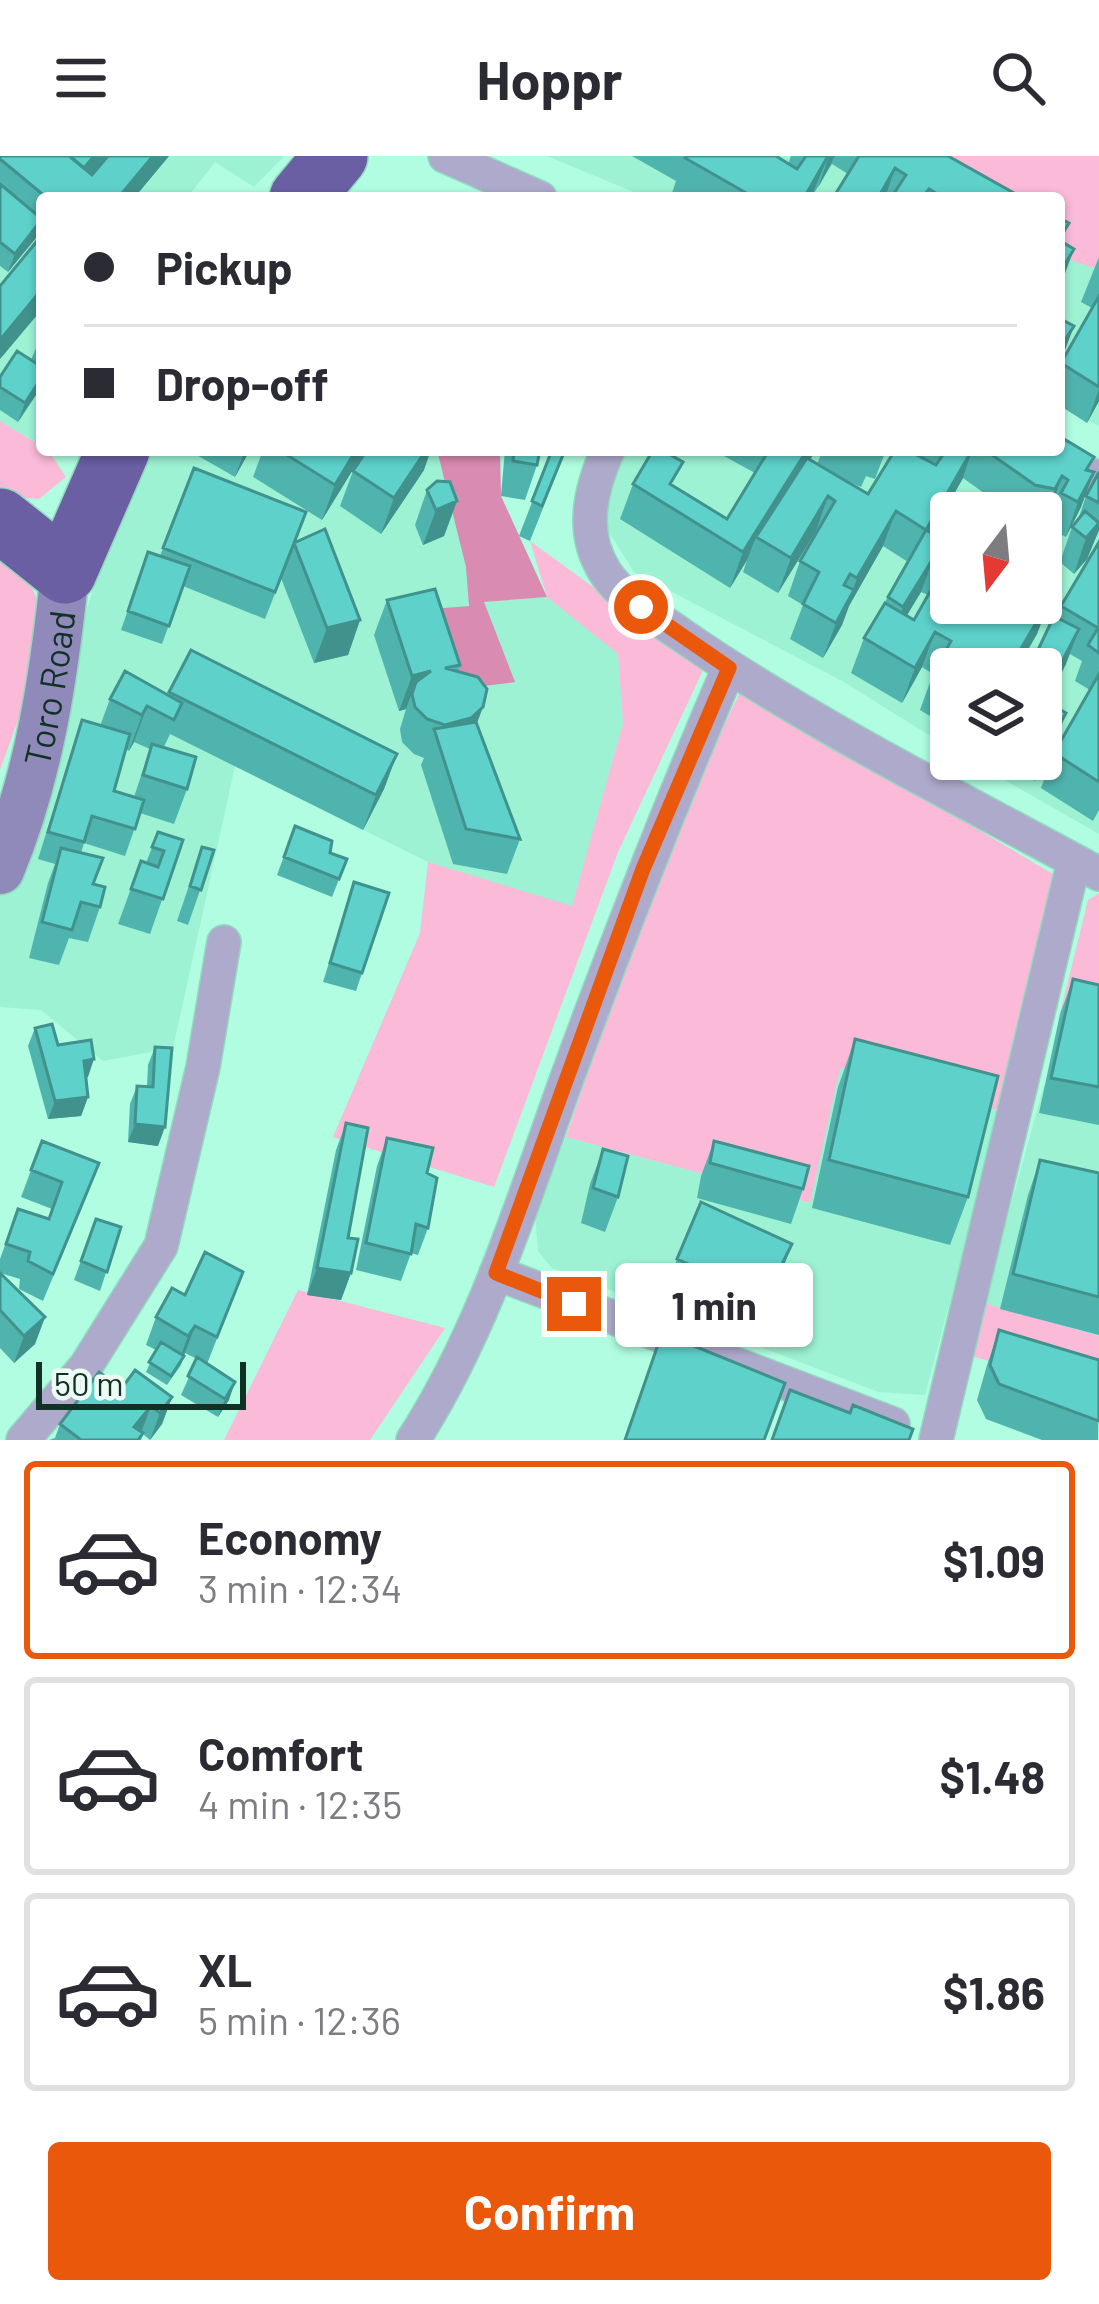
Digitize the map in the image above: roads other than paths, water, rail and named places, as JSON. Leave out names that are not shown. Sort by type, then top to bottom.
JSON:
[{"type":"highway","points":[[306,192],[336,156]]},
{"type":"highway","points":[[0,520],[65,572],[115,456]]},
{"type":"main road","name":"Toro Road","points":[[0,870],[26,807],[39,748],[65,572]]},
{"type":"street","points":[[446,156],[527,192]]},
{"type":"street","points":[[496,1273],[936,1440],[1087,867],[729,668],[607,576],[588,529],[595,478],[605,456]]},
{"type":"street","points":[[1055,456],[1099,479]]},
{"type":"street","points":[[413,1440],[441,1396],[496,1273],[643,869],[729,668]]},
{"type":"street","points":[[23,1440],[86,1366],[160,1246],[203,1066],[224,942]]}]
